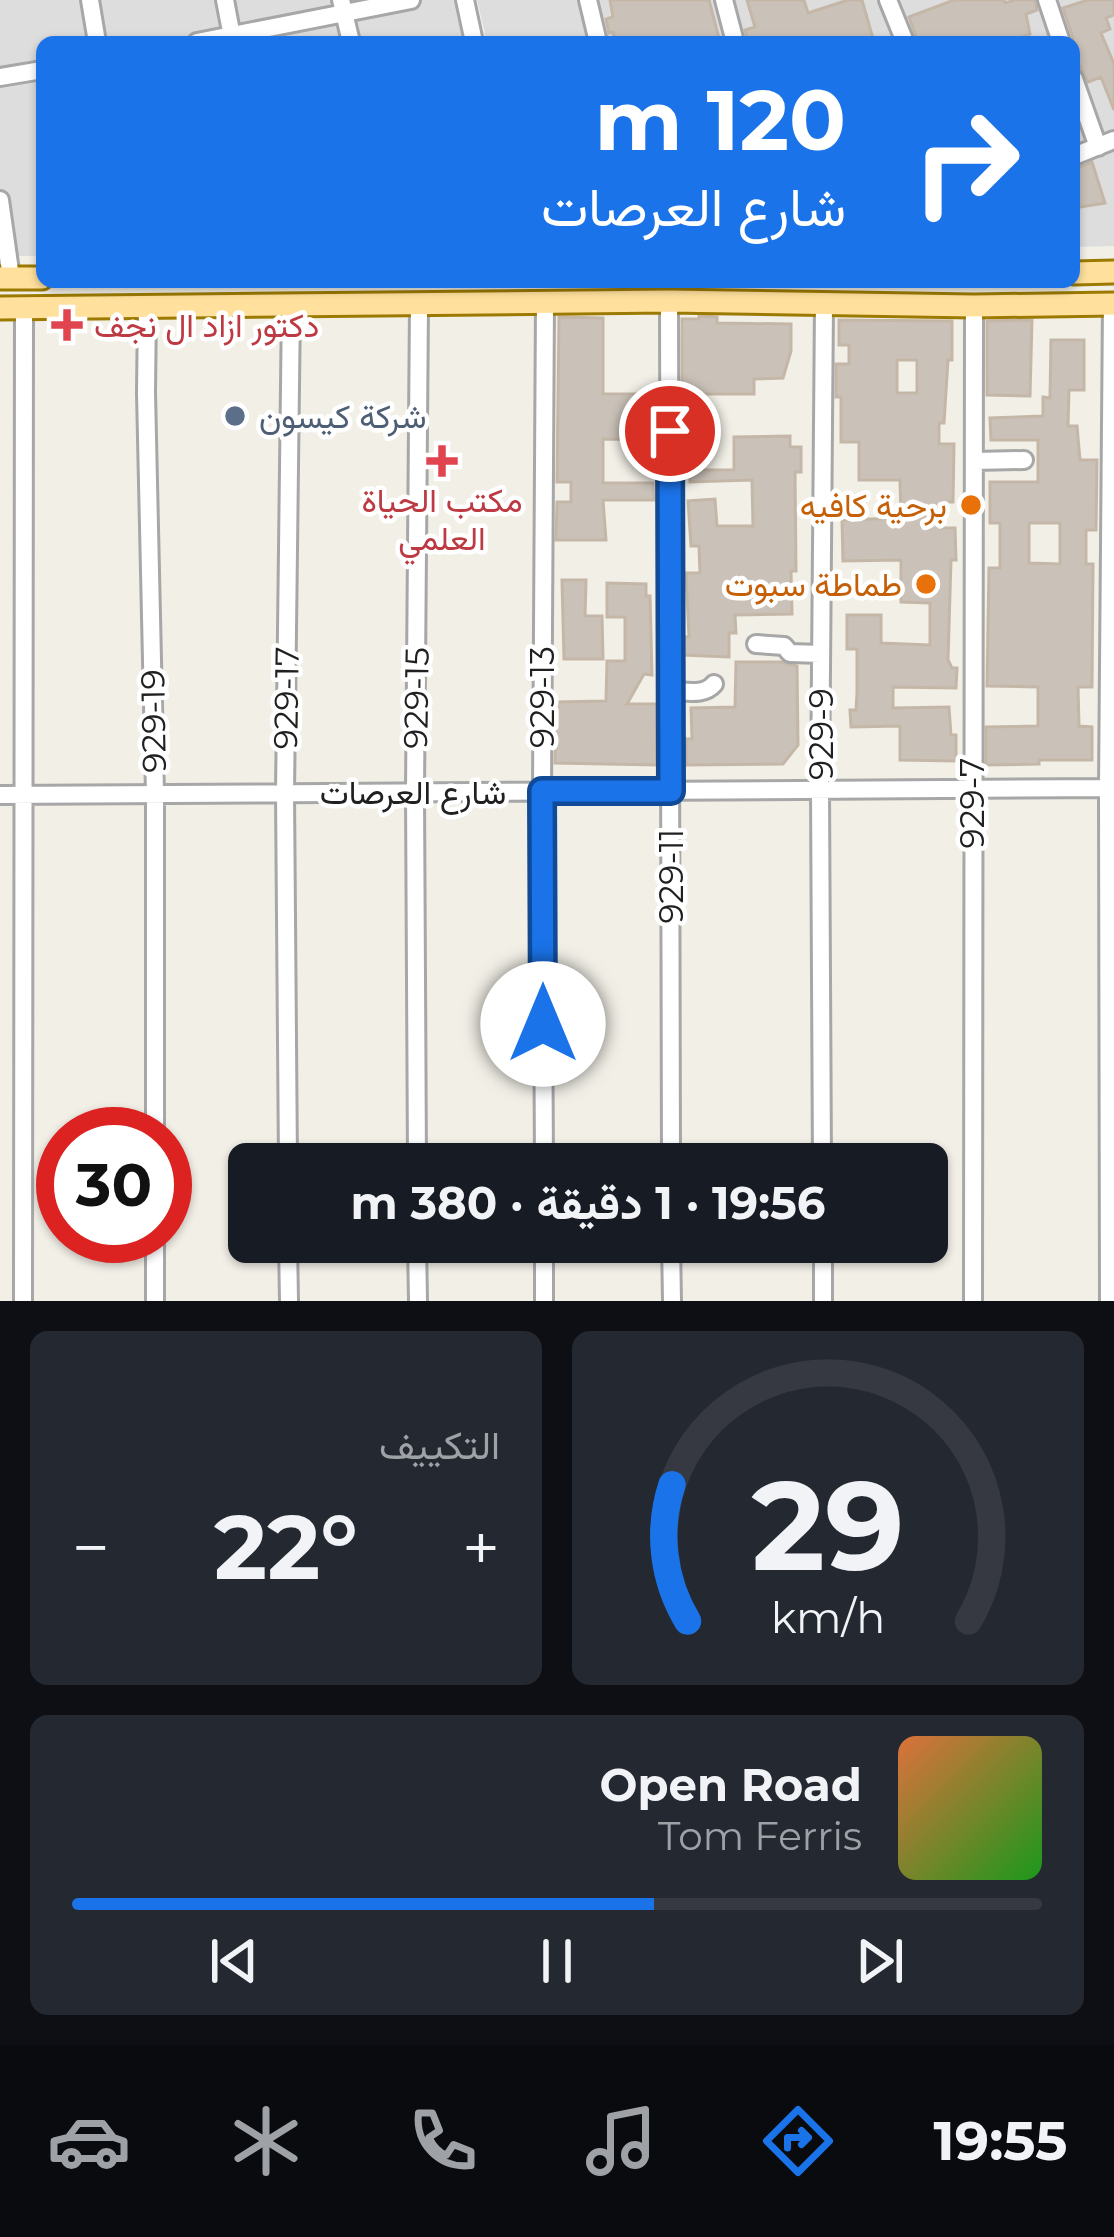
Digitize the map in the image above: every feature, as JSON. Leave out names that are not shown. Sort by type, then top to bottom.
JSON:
[{"type":"main road","points":[[1080,273],[1114,272]]},
{"type":"main road","points":[[0,308],[669,301],[1113,304]]},
{"type":"street","points":[[90,0],[96,36]]},
{"type":"street","points":[[225,0],[232,36]]},
{"type":"street","points":[[243,36],[343,7],[411,0]]},
{"type":"street","points":[[465,0],[474,36]]},
{"type":"street","points":[[588,0],[597,36]]},
{"type":"street","points":[[724,0],[733,36]]},
{"type":"street","points":[[888,0],[902,36]]},
{"type":"street","points":[[1047,0],[1059,36]]},
{"type":"street","points":[[0,77],[36,71]]},
{"type":"street","points":[[1080,91],[1106,144]]},
{"type":"street","points":[[0,200],[6,278]]},
{"type":"street","name":"929-11","points":[[669,301],[671,1143]]},
{"type":"street","name":"929-13","points":[[544,1143],[545,302]]},
{"type":"street","name":"929-9","points":[[822,1143],[824,304]]},
{"type":"street","points":[[1108,1301],[1113,304]]},
{"type":"street","name":"929-17","points":[[288,1143],[284,793],[291,305]]},
{"type":"street","name":"929-15","points":[[417,1143],[419,305]]},
{"type":"street","name":"929-7","points":[[973,1301],[974,306]]},
{"type":"street","points":[[23,1301],[24,308]]},
{"type":"street","name":"929-19","points":[[147,308],[155,1107]]},
{"type":"street","points":[[974,461],[1024,460]]},
{"type":"street","points":[[757,644],[784,646],[790,653],[821,653]]},
{"type":"street","points":[[671,691],[700,692],[714,685]]},
{"type":"street","name":"شارع العرصات","points":[[0,794],[1111,788]]},
{"type":"street","points":[[154,1263],[154,1301]]},
{"type":"street","points":[[288,1263],[289,1301]]},
{"type":"street","points":[[417,1263],[418,1301]]},
{"type":"street","points":[[544,1263],[544,1301]]},
{"type":"street","points":[[671,1263],[672,1301]]},
{"type":"street","points":[[823,1263],[823,1301]]},
{"type":"shaded area","points":[[0,0],[456,0],[465,36],[36,36],[36,256],[0,256]]},
{"type":"shaded area","points":[[477,0],[1114,0],[1114,246],[1080,247],[1080,36],[486,36]]},
{"type":"building","points":[[610,0],[709,0],[718,36],[614,36],[606,19],[613,17]]},
{"type":"building","points":[[747,0],[804,0],[808,13],[862,0],[872,36],[746,36],[745,30],[755,27]]},
{"type":"building","points":[[954,0],[1035,0],[1037,10],[1026,14],[1030,34],[1025,36],[916,36],[909,17]]},
{"type":"building","points":[[1088,0],[1114,0],[1114,15],[1106,18],[1110,29],[1101,33],[1114,64],[1114,110],[1101,77],[1088,82],[1080,67],[1080,36],[1072,36],[1063,8]]},
{"type":"building","points":[[1092,162],[1105,203],[1080,207],[1080,167]]},
{"type":"building","points":[[559,317],[603,318],[603,394],[656,394],[657,440],[603,439],[603,483],[653,483],[654,500],[603,500],[606,540],[556,540],[557,502],[571,502],[571,482],[557,482]]},
{"type":"building","points":[[717,317],[717,323],[791,324],[791,351],[783,378],[754,379],[754,394],[702,394],[703,431],[712,431],[712,441],[682,441],[682,319]]},
{"type":"building","points":[[839,320],[952,321],[952,360],[948,360],[939,444],[954,444],[953,502],[942,502],[942,528],[955,528],[948,660],[957,668],[956,688],[893,687],[893,708],[949,707],[956,761],[900,760],[900,726],[851,727],[850,710],[856,710],[857,649],[847,649],[847,615],[881,615],[881,643],[930,645],[930,603],[901,602],[901,560],[843,561],[842,520],[901,518],[900,480],[859,480],[859,442],[841,442],[836,364],[849,364],[849,345],[839,345]],"holes":[[[897,360],[917,360],[917,393],[897,393]]]},
{"type":"building","points":[[1032,320],[1030,396],[987,395],[987,321]]},
{"type":"building","points":[[1051,340],[1084,340],[1084,390],[1069,390],[1068,426],[1077,426],[1080,460],[1097,460],[1096,530],[1086,530],[1086,564],[1093,564],[1092,687],[1078,687],[1079,726],[1092,727],[1092,760],[986,765],[986,727],[1038,726],[1038,687],[987,686],[989,568],[1000,568],[1000,523],[990,523],[990,482],[1038,482],[1038,440],[991,440],[990,418],[1043,416],[1043,397],[1050,398]],"holes":[[[1029,523],[1060,523],[1060,564],[1029,563]]]},
{"type":"building","points":[[790,436],[790,447],[801,447],[801,472],[795,472],[792,614],[735,615],[729,657],[683,655],[683,637],[689,637],[686,573],[700,573],[699,546],[691,546],[688,501],[715,499],[717,526],[753,526],[752,480],[690,482],[690,470],[734,470],[734,437]]},
{"type":"building","points":[[562,580],[586,580],[585,616],[602,616],[603,659],[564,659]]},
{"type":"building","points":[[607,583],[646,584],[646,596],[650,596],[652,675],[644,674],[627,704],[657,704],[657,765],[555,763],[556,702],[606,701],[607,661],[625,661],[625,617],[607,617]]},
{"type":"building","points":[[736,662],[797,666],[798,745],[783,764],[686,765],[686,739],[692,739],[691,708],[735,707]]},
{"type":"place","name":"دكتور ازاد ال نجف","points":[[67,325]]},
{"type":"place","name":"شركة كيسون","points":[[235,416]]},
{"type":"place","name":"مكتب الحياة العلمي","points":[[442,461]]},
{"type":"place","name":"برحية كافيه","points":[[971,505]]},
{"type":"place","name":"طماطة سبوت","points":[[926,584]]},
{"type":"route","points":[[543,1024],[542,791],[671,791],[670,431]]}]
